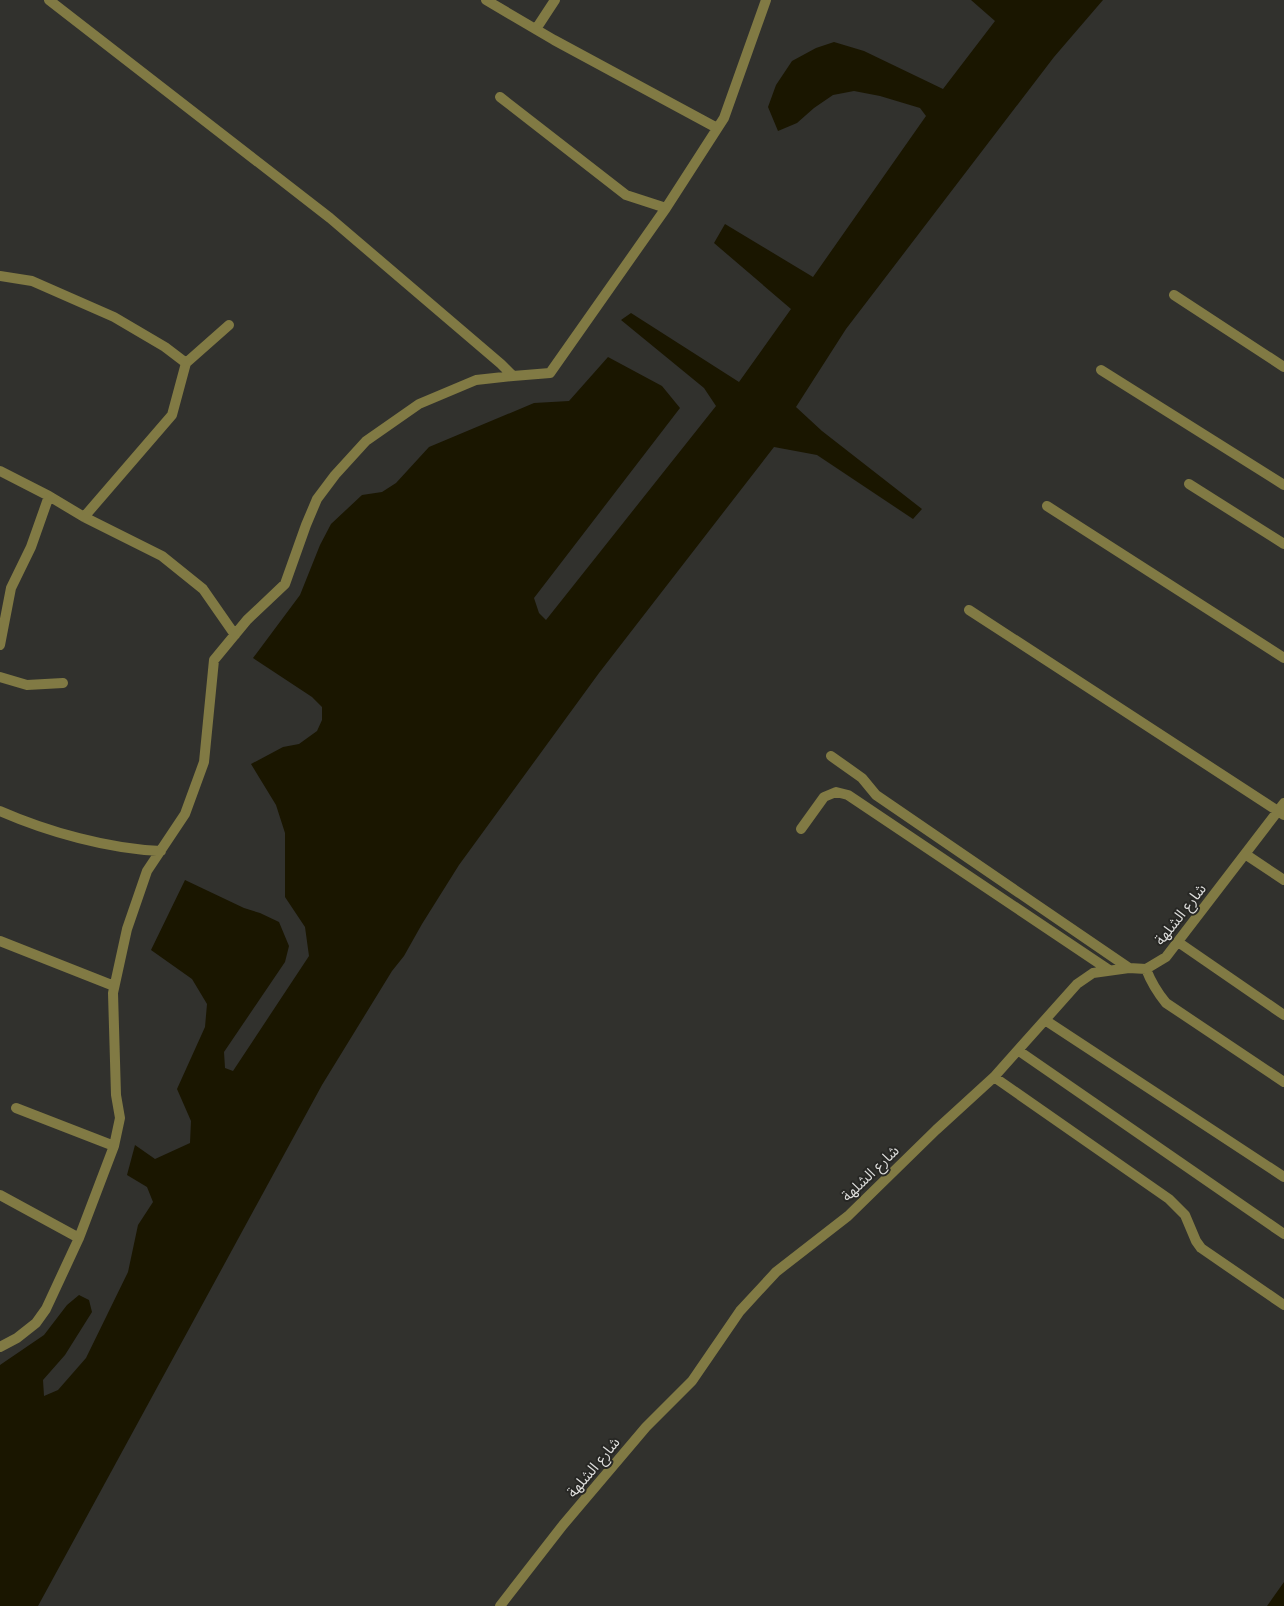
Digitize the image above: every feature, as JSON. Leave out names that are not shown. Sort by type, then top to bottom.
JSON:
[{"type":"street","points":[[49,0],[330,218],[513,376]]},
{"type":"street","points":[[486,0],[717,128]]},
{"type":"street","points":[[536,29],[555,0]]},
{"type":"street","points":[[0,1347],[17,1338],[36,1323],[46,1309],[79,1238],[114,1146],[120,1118],[116,1094],[114,986],[127,929],[147,871],[185,814],[204,762],[214,660],[247,620],[285,584],[317,499],[335,475],[366,441],[419,404],[476,380],[550,374],[666,208],[724,118],[766,0]]},
{"type":"street","points":[[500,97],[626,195],[666,208]]},
{"type":"street","points":[[0,276],[32,281],[114,317],[165,347],[186,363]]},
{"type":"street","points":[[1174,295],[1284,368]]},
{"type":"street","points":[[84,517],[172,415],[186,363],[229,325]]},
{"type":"street","points":[[1101,370],[1284,485]]},
{"type":"street","points":[[0,471],[49,496],[84,517],[162,556],[203,589],[235,635]]},
{"type":"street","points":[[1190,484],[1284,544]]},
{"type":"street","points":[[0,645],[12,588],[31,547],[49,496]]},
{"type":"street","points":[[1046,506],[1284,658]]},
{"type":"street","points":[[969,610],[1282,810]]},
{"type":"street","points":[[0,677],[28,685],[63,683]]},
{"type":"street","points":[[831,756],[862,778],[876,795],[1129,968]]},
{"type":"street","points":[[801,829],[824,797],[836,792],[848,795],[1109,970]]},
{"type":"street","name":"شارع الشلهة","points":[[500,1606],[563,1525],[646,1427],[692,1381],[740,1311],[776,1272],[848,1216],[936,1130],[994,1078],[1076,984],[1093,973],[1129,968],[1146,968],[1166,957],[1245,854],[1282,810]]},
{"type":"street","points":[[0,811],[26,822],[107,845],[161,851]]},
{"type":"street","points":[[1245,854],[1284,880]]},
{"type":"street","points":[[0,941],[114,986]]},
{"type":"street","points":[[1178,942],[1284,1015]]},
{"type":"street","points":[[1146,968],[1157,993],[1166,1003],[1284,1082]]},
{"type":"street","points":[[1045,1020],[1284,1177]]},
{"type":"street","points":[[1019,1050],[1284,1234]]},
{"type":"street","points":[[994,1078],[1169,1199],[1185,1215],[1201,1248],[1284,1305]]},
{"type":"street","points":[[16,1108],[114,1146]]},
{"type":"street","points":[[0,1195],[79,1238]]},
{"type":"shaded area","points":[[971,0],[1103,0],[1054,57],[846,329],[796,407],[822,431],[922,509],[913,519],[817,455],[774,447],[599,673],[459,865],[322,1085],[38,1606],[0,1606],[0,1365],[44,1335],[67,1305],[79,1295],[89,1300],[92,1312],[65,1355],[43,1380],[44,1396],[58,1390],[86,1358],[128,1272],[138,1225],[153,1202],[147,1187],[127,1175],[135,1145],[155,1159],[190,1143],[191,1121],[177,1089],[205,1027],[207,1004],[192,979],[151,950],[185,880],[279,922],[289,946],[285,962],[224,1052],[225,1068],[233,1071],[309,956],[305,927],[285,897],[285,833],[276,805],[251,764],[283,747],[299,744],[317,731],[322,720],[322,707],[312,697],[253,658],[300,595],[320,545],[331,524],[362,495],[382,492],[396,483],[429,447],[534,403],[569,401],[608,357],[662,386],[680,408],[534,598],[539,613],[546,620],[716,406],[704,388],[621,320],[631,313],[739,382],[791,309],[714,243],[725,224],[813,277],[926,116],[920,108],[880,96],[854,91],[833,95],[797,123],[778,131],[768,107],[776,85],[792,61],[816,48],[834,42],[864,51],[943,89],[995,21]]},
{"type":"shaded area","points":[[1284,1582],[1284,1606],[1267,1606]]}]
